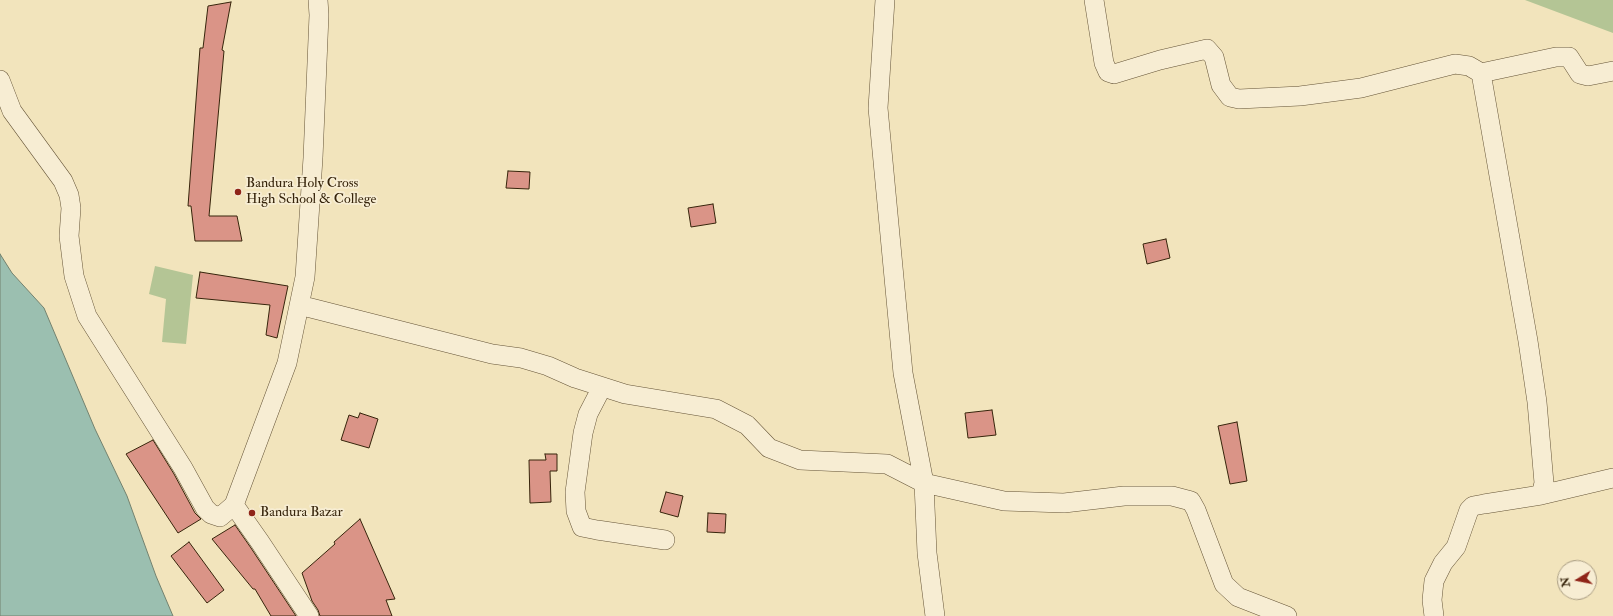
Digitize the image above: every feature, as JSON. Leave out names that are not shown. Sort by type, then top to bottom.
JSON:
[{"type":"street","points":[[0,80],[12,111],[63,181],[69,195],[71,208],[69,236],[74,276],[87,316],[183,468],[205,508],[210,514],[220,517],[234,505],[287,363],[305,277],[313,158],[319,15],[318,0]]},
{"type":"street","points":[[885,0],[879,115],[903,373],[924,483],[927,553],[935,616]]},
{"type":"street","points":[[1094,0],[1104,63],[1108,72],[1114,74],[1160,60],[1207,49],[1214,57],[1221,85],[1230,97],[1239,99],[1300,96],[1361,88],[1455,64],[1469,66],[1481,73],[1556,57],[1569,57],[1580,74],[1588,76],[1613,71]]},
{"type":"street","points":[[1481,73],[1528,341],[1537,402],[1544,483],[1541,495]]},
{"type":"street","points":[[299,305],[492,354],[520,358],[548,366],[575,378],[625,394],[716,409],[747,425],[769,448],[800,460],[887,464],[924,483],[1004,502],[1064,503],[1124,496],[1172,496],[1191,501],[1196,510],[1224,584],[1238,597],[1287,616]]},
{"type":"street","points":[[602,387],[588,414],[583,433],[575,492],[576,511],[582,527],[665,540]]},
{"type":"street","points":[[1434,616],[1432,600],[1434,581],[1442,563],[1456,547],[1469,510],[1473,506],[1541,495],[1613,478]]},
{"type":"street","points":[[234,505],[309,616]]},
{"type":"green space","points":[[1525,0],[1613,0],[1613,33]]},
{"type":"green space","points":[[155,266],[193,275],[186,344],[162,342],[166,299],[149,294]]},
{"type":"shaded area","points":[[0,254],[12,273],[44,308],[95,429],[127,496],[156,576],[173,616],[0,616]]},
{"type":"building","points":[[231,2],[222,50],[224,51],[209,216],[237,216],[242,241],[195,241],[191,206],[188,206],[200,48],[203,48],[208,6]]},
{"type":"building","points":[[508,171],[530,172],[529,189],[506,188]]},
{"type":"building","points":[[713,204],[716,223],[691,227],[688,208]]},
{"type":"building","points":[[1166,239],[1170,258],[1147,264],[1143,244]]},
{"type":"building","points":[[200,272],[288,286],[277,338],[266,335],[270,305],[196,298]]},
{"type":"building","points":[[992,410],[996,435],[968,438],[965,413]]},
{"type":"building","points":[[360,413],[378,419],[369,448],[341,440],[349,415],[358,418]]},
{"type":"building","points":[[1237,422],[1247,481],[1230,484],[1218,426]]},
{"type":"building","points":[[153,440],[174,474],[195,513],[201,519],[178,533],[126,454]]},
{"type":"building","points":[[545,454],[557,454],[557,471],[550,471],[551,502],[530,503],[529,460],[546,460]]},
{"type":"building","points":[[666,492],[683,496],[678,517],[660,512]]},
{"type":"building","points":[[708,513],[726,514],[725,533],[707,532]]},
{"type":"building","points":[[360,519],[395,599],[386,600],[392,616],[320,616],[312,601],[302,573],[335,544],[334,542]]},
{"type":"building","points":[[235,525],[296,616],[271,616],[255,589],[253,589],[212,539]]},
{"type":"building","points":[[189,542],[224,590],[207,603],[171,556]]},
{"type":"place","name":"Bandura Holy Cross High School & College","points":[[238,192]]},
{"type":"place","name":"Bandura Bazar","points":[[252,513]]}]
